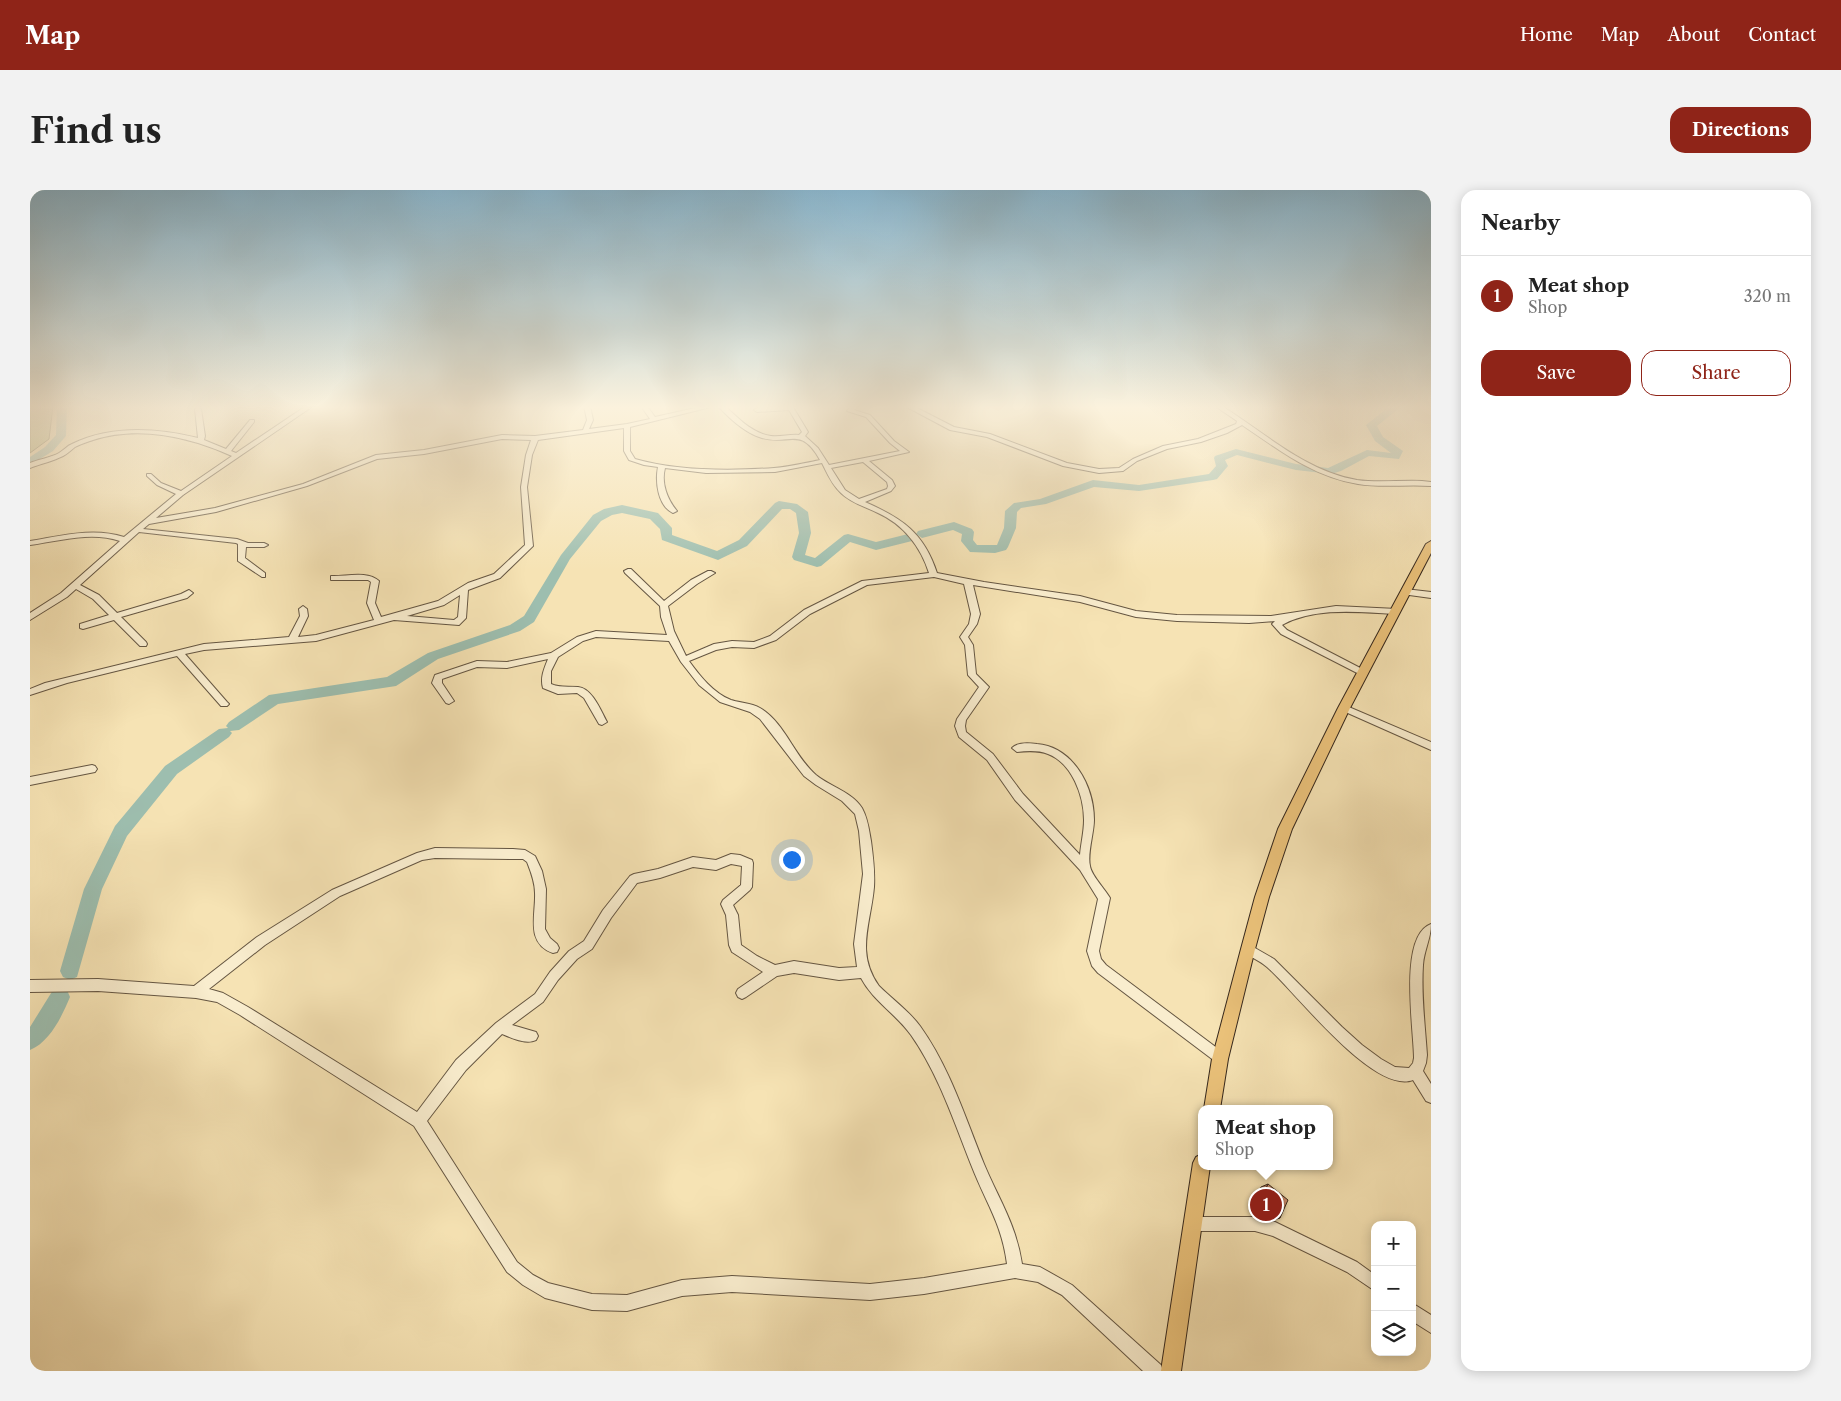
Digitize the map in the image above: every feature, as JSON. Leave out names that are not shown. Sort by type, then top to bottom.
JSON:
[{"type":"main road","points":[[1213,1105],[1220,1059],[1248,949],[1262,897],[1285,829],[1344,708],[1431,544]]},
{"type":"main road","points":[[1171,1371],[1201,1170]]},
{"type":"street","points":[[30,617],[64,595],[125,540],[181,494],[229,461]]},
{"type":"street","points":[[148,522],[216,510],[305,485],[366,461]]},
{"type":"street","points":[[30,692],[89,674],[204,647],[316,638],[394,618],[441,603],[464,589],[497,576],[528,546],[524,487],[528,461]]},
{"type":"street","points":[[638,461],[706,471],[775,470],[853,461]]},
{"type":"street","points":[[824,461],[843,490],[860,501],[886,513],[922,544],[934,575]]},
{"type":"street","points":[[860,501],[889,490],[892,486],[890,481],[865,461]]},
{"type":"street","points":[[1057,461],[1099,471],[1121,470],[1133,461]]},
{"type":"street","points":[[1303,461],[1314,468],[1357,482],[1431,484]]},
{"type":"street","points":[[662,466],[659,479],[667,505],[673,511]]},
{"type":"street","points":[[149,475],[159,484],[181,494]]},
{"type":"street","points":[[138,530],[174,536],[264,545]]},
{"type":"street","points":[[30,543],[88,535],[108,535],[125,540]]},
{"type":"street","points":[[242,544],[241,559],[262,575]]},
{"type":"street","points":[[628,571],[664,605],[664,617],[671,638],[684,660],[703,683],[722,699],[738,707],[757,711],[776,730],[809,775],[845,797],[856,808],[863,825],[869,862],[867,896],[862,916],[859,944],[864,972],[875,988],[915,1029],[947,1084],[1010,1238],[1015,1270]]},
{"type":"street","points":[[664,605],[694,582],[711,573]]},
{"type":"street","points":[[684,660],[714,647],[732,644],[754,645],[763,642],[772,638],[807,612],[864,584],[934,575],[1080,599],[1119,610],[1152,616],[1231,621],[1271,619],[1336,609],[1394,611]]},
{"type":"street","points":[[334,578],[369,578],[375,581],[371,603],[379,622]]},
{"type":"street","points":[[968,582],[976,615],[974,623],[965,632],[964,638],[969,645],[972,675],[984,687],[962,720],[960,726],[962,734],[990,757],[1019,797],[1084,867],[1104,898],[1093,951],[1096,962],[1102,969],[1220,1059]]},
{"type":"street","points":[[75,585],[96,596],[143,644]]},
{"type":"street","points":[[394,618],[456,623],[462,618],[464,589]]},
{"type":"street","points":[[1405,592],[1431,595]]},
{"type":"street","points":[[83,626],[189,593]]},
{"type":"street","points":[[291,640],[304,616],[303,609]]},
{"type":"street","points":[[1292,616],[1278,622],[1276,624],[1278,628],[1300,642],[1363,673]]},
{"type":"street","points":[[449,701],[437,683],[438,677],[477,664],[506,665],[554,655],[580,639],[596,634],[671,638]]},
{"type":"street","points":[[179,652],[224,704]]},
{"type":"street","points":[[554,655],[547,671],[546,686],[558,691],[580,690],[587,696],[602,722]]},
{"type":"street","points":[[1344,708],[1431,746]]},
{"type":"street","points":[[1017,748],[1043,748],[1058,754],[1075,770],[1085,796],[1089,819],[1084,867]]},
{"type":"street","points":[[30,780],[92,769]]},
{"type":"street","points":[[196,992],[261,941],[336,893],[421,856],[435,853],[513,854],[525,855],[531,859],[541,891],[538,925],[544,940],[552,948]]},
{"type":"street","points":[[420,1121],[460,1065],[500,1027],[539,998],[554,976],[573,955],[588,945],[607,914],[634,879],[693,862],[716,865],[731,859],[748,863],[746,887],[727,904],[732,914],[735,945],[736,948],[753,960],[774,972]]},
{"type":"street","points":[[1248,949],[1274,965],[1304,998],[1371,1061],[1385,1070],[1399,1075],[1409,1075],[1416,1071],[1420,1062],[1417,1012],[1419,947],[1427,931],[1431,928]]},
{"type":"street","points":[[742,992],[774,972],[794,967],[839,974],[864,972]]},
{"type":"street","points":[[30,986],[98,985],[196,992],[219,998],[244,1011],[420,1121],[512,1267],[528,1280],[545,1290],[592,1302],[627,1303],[682,1288],[732,1284],[870,1292],[924,1286],[1015,1270],[1040,1275],[1067,1290],[1155,1371]]},
{"type":"street","points":[[500,1027],[532,1036]]},
{"type":"street","points":[[1416,1071],[1431,1096]]},
{"type":"street","points":[[1192,1224],[1255,1224],[1275,1229],[1352,1267],[1371,1281]]},
{"type":"street","points":[[1416,1314],[1431,1325]]},
{"type":"building","points":[[1268,1184],[1288,1200],[1280,1218],[1269,1215],[1258,1206]]},
{"type":"waterway","points":[[922,534],[954,526],[968,532],[967,541],[974,549],[995,549],[1002,547],[1010,528],[1011,511],[1018,505],[1042,502],[1093,483],[1139,488],[1213,477],[1222,466],[1220,461]]},
{"type":"waterway","points":[[1272,461],[1296,467],[1326,471]]},
{"type":"waterway","points":[[1331,471],[1352,461]]},
{"type":"waterway","points":[[234,726],[274,699],[391,682],[433,656],[515,628],[529,619],[565,558],[597,518],[608,512],[622,509],[654,516],[666,528],[666,537],[718,556],[743,543],[779,505],[793,506],[802,512],[805,533],[798,557],[817,563],[848,538],[876,546],[908,538]]},
{"type":"waterway","points":[[70,971],[93,889],[121,831],[171,770],[224,733]]},
{"type":"waterway","points":[[30,1040],[39,1033],[60,997]]},
{"type":"place","name":"Meat shop","points":[[1266,1205]]}]
